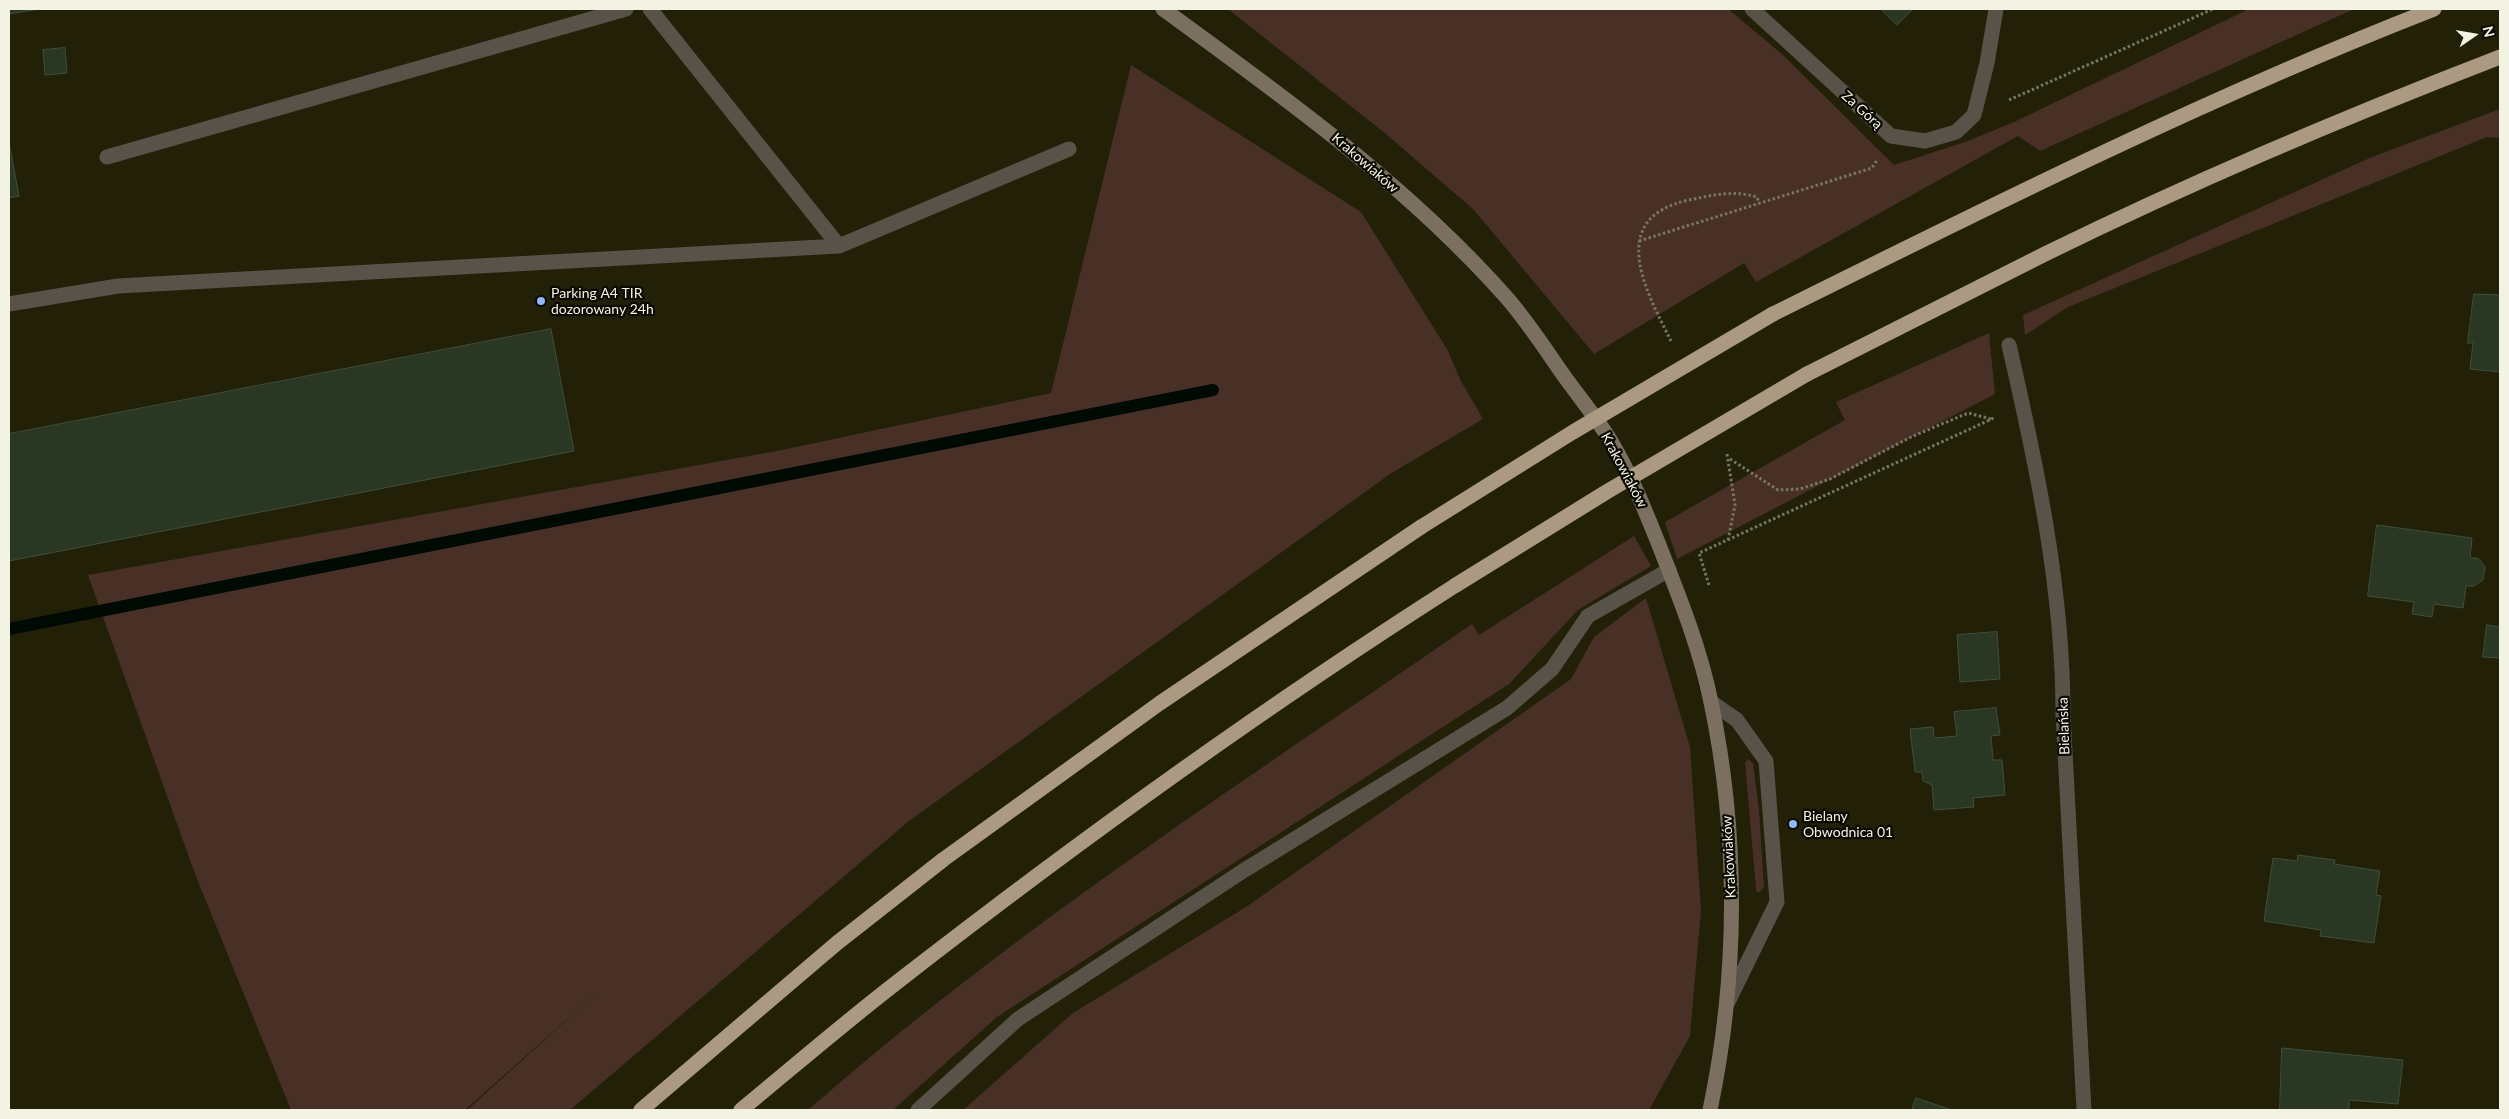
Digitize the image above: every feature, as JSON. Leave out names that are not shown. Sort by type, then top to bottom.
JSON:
[{"type":"highway","points":[[641,1110],[837,943],[944,859],[1160,703],[1421,526],[1573,432],[1773,314],[2002,200],[2146,132],[2434,9]]},
{"type":"highway","points":[[741,1110],[894,984],[1048,866],[1345,655],[1608,491],[1807,374],[2048,253],[2310,134],[2500,57]]},
{"type":"main road","name":"Krakowiaków","points":[[1163,9],[1335,136],[1418,208],[1464,252],[1509,300],[1611,441],[1638,493],[1669,570],[1694,642],[1711,702],[1726,799],[1732,937],[1728,1002],[1710,1110]]},
{"type":"street","points":[[107,157],[626,9]]},
{"type":"street","points":[[650,9],[838,246]]},
{"type":"street","name":"Za Górą","points":[[1752,9],[1891,136],[1925,141],[1956,132],[1974,115]]},
{"type":"street","points":[[1974,115],[1987,63],[1996,9]]},
{"type":"street","points":[[9,304],[118,286],[838,246],[1069,150]]},
{"type":"street","name":"Bielańska","points":[[2009,345],[2053,563],[2063,658],[2063,714],[2084,1110]]},
{"type":"street","points":[[918,1110],[1018,1019],[1243,871],[1507,708],[1552,669],[1588,616],[1669,570]]},
{"type":"street","points":[[1711,702],[1737,720],[1766,760],[1777,902],[1728,1002]]},
{"type":"path","points":[[1974,115],[2213,9]]},
{"type":"path","points":[[1759,203],[1757,197],[1744,193],[1712,195],[1682,202],[1660,211],[1646,223],[1638,242],[1872,168],[1891,136]]},
{"type":"path","points":[[1710,588],[1699,553],[1728,540],[1991,419],[1968,413],[1912,437],[1830,479],[1800,489],[1778,490],[1730,459],[1735,505],[1728,540]]},
{"type":"shaded area","points":[[1228,9],[1728,9],[1783,55],[1894,165],[1965,142],[2012,123],[2249,9],[2354,9],[2040,151],[2018,136],[1756,282],[1744,263],[1594,354],[1474,210],[1386,134]]},
{"type":"shaded area","points":[[1131,65],[1361,212],[1447,349],[1461,381],[1483,419],[1390,474],[909,821],[570,1110],[467,1110],[599,991],[465,1110],[291,1110],[195,874],[88,575],[782,450],[1051,393]]},
{"type":"shaded area","points":[[2500,109],[2500,138],[2487,137],[2068,307],[2025,335],[2023,315],[2372,157]]},
{"type":"shaded area","points":[[1989,333],[1995,394],[1677,559],[1665,522],[1845,420],[1836,402]]},
{"type":"shaded area","points":[[1634,536],[1651,566],[1578,610],[1509,684],[997,1017],[893,1110],[808,1110],[886,1044],[967,980],[1132,858],[1472,624],[1479,635]]},
{"type":"shaded area","points":[[1646,598],[1690,747],[1701,910],[1690,1036],[1649,1110],[963,1110],[1073,1013],[1246,907],[1571,679],[1594,637]]},
{"type":"shaded area","points":[[1748,759],[1753,763],[1759,810],[1764,887],[1760,892],[1757,892],[1756,889],[1745,763]]},
{"type":"building","points":[[9,9],[39,9],[9,14]]},
{"type":"building","points":[[1881,9],[1913,9],[1897,25]]},
{"type":"building","points":[[65,48],[67,73],[45,75],[43,50]]},
{"type":"building","points":[[9,142],[19,196],[9,198]]},
{"type":"building","points":[[2474,294],[2500,295],[2500,372],[2470,369],[2473,343],[2468,343]]},
{"type":"building","points":[[551,329],[574,451],[9,561],[9,434]]},
{"type":"building","points":[[2377,525],[2472,538],[2470,558],[2478,558],[2485,567],[2483,580],[2474,586],[2466,586],[2463,608],[2434,604],[2432,617],[2412,614],[2414,602],[2368,596]]},
{"type":"building","points":[[2487,625],[2500,627],[2500,658],[2483,657]]},
{"type":"building","points":[[1997,632],[2000,679],[1960,682],[1957,635]]},
{"type":"building","points":[[1996,708],[2000,735],[1991,736],[1993,760],[2002,760],[2005,795],[1973,798],[1974,807],[1934,810],[1932,785],[1923,781],[1922,772],[1915,772],[1910,729],[1933,727],[1934,738],[1957,736],[1954,712]]},
{"type":"building","points":[[2298,855],[2335,860],[2334,864],[2380,871],[2376,895],[2381,896],[2374,943],[2320,936],[2321,930],[2264,921],[2273,858],[2297,861]]},
{"type":"building","points":[[2282,1048],[2403,1060],[2398,1104],[2349,1100],[2349,1110],[2280,1110]]},
{"type":"building","points":[[1916,1098],[1952,1110],[1912,1110]]},
{"type":"waterway","points":[[9,629],[1213,390]]},
{"type":"place","name":"Parking A4 TIR dozorowany 24h","points":[[541,301]]},
{"type":"place","name":"Bielany Obwodnica 01","points":[[1793,824]]}]
